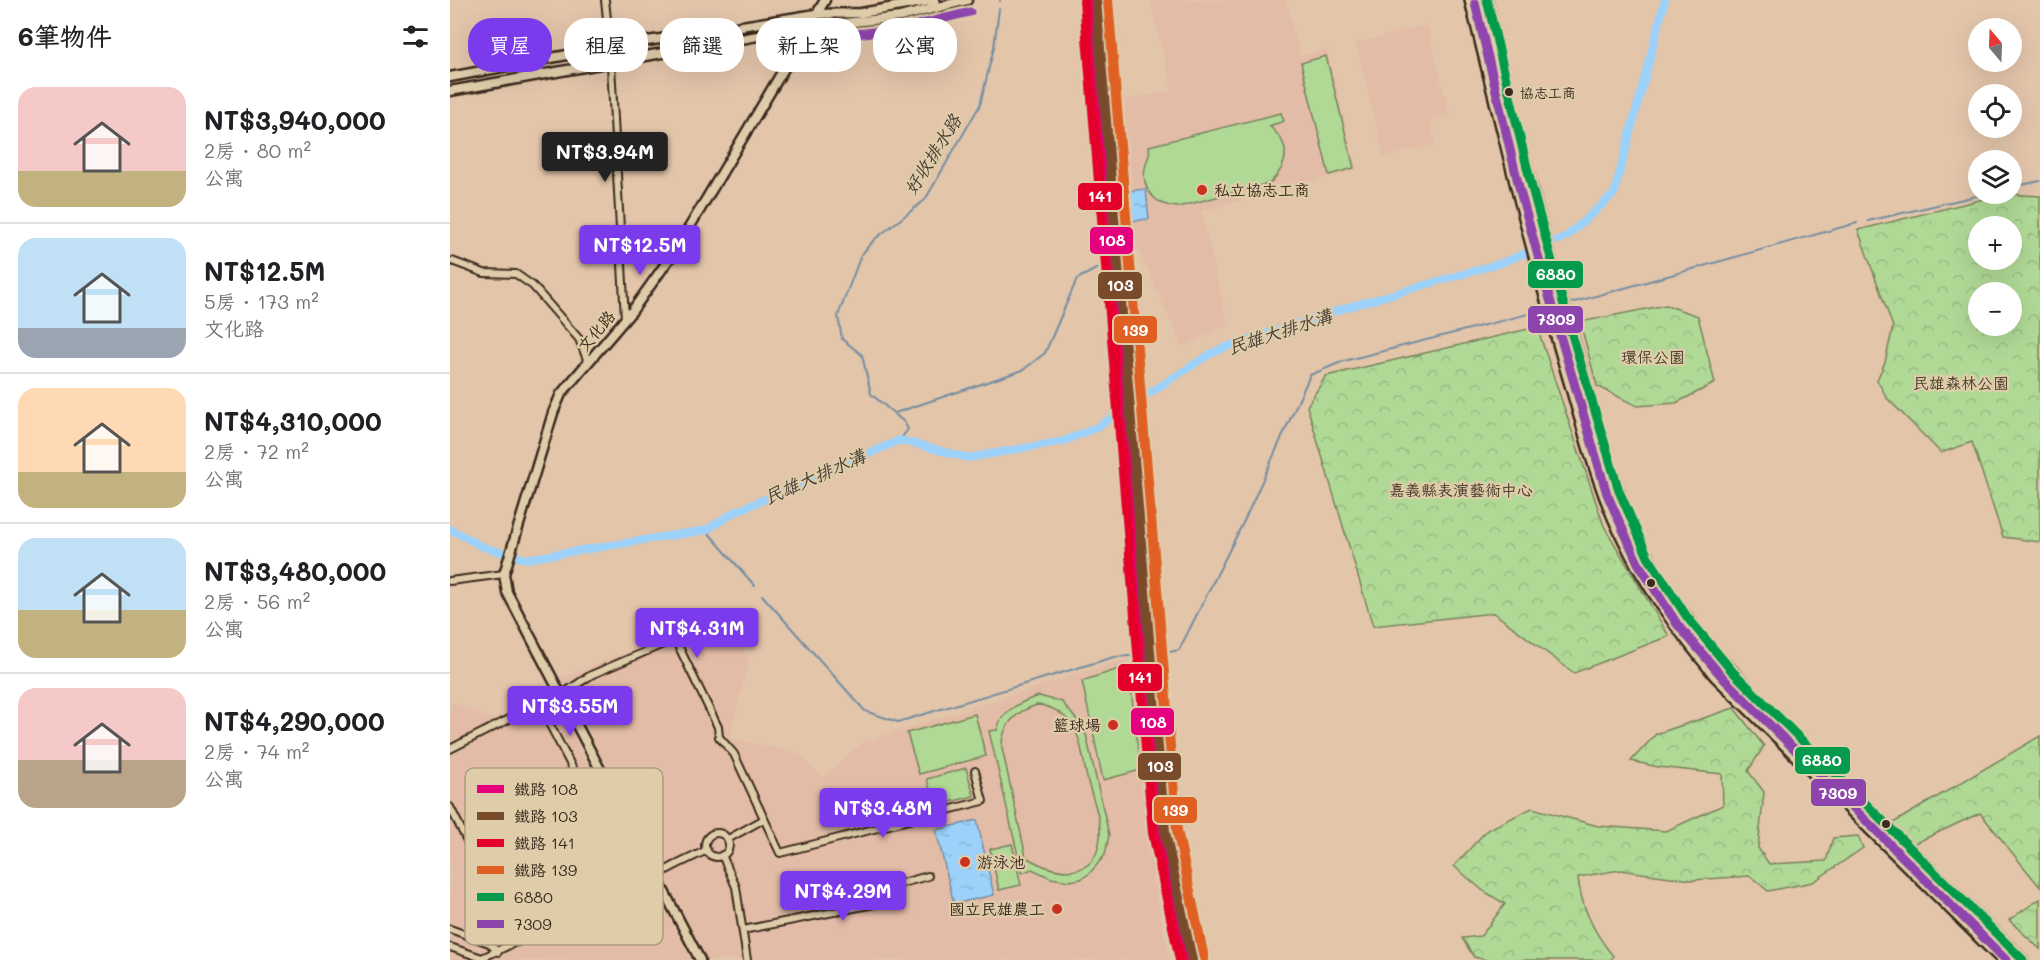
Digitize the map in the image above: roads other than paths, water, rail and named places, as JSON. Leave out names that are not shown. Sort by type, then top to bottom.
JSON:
[{"type":"main road","points":[[1470,0],[1536,265],[1591,454],[1619,531],[1662,606],[1682,635],[1727,688],[2002,960]]},
{"type":"main road","points":[[1487,0],[1517,133],[1550,258],[1607,452],[1631,519],[1648,557],[1693,626],[1737,678],[2023,960]]},
{"type":"main road","points":[[1727,688],[1737,678]]},
{"type":"street","points":[[605,0],[607,18]]},
{"type":"street","name":"文化路","points":[[814,18],[825,0]]},
{"type":"street","points":[[860,18],[935,0]]},
{"type":"street","points":[[648,40],[816,14],[860,18],[900,17],[967,0]]},
{"type":"street","points":[[648,55],[756,36]]},
{"type":"street","points":[[450,77],[564,55]]},
{"type":"street","points":[[450,91],[564,70]]},
{"type":"street","points":[[610,72],[625,320]]},
{"type":"street","name":"文化路","points":[[504,574],[553,413],[561,394],[625,320],[677,248],[781,72]]},
{"type":"street","points":[[452,261],[484,273],[516,274],[532,286],[579,339],[588,363]]},
{"type":"street","points":[[450,581],[504,574],[507,592],[599,768]]},
{"type":"street","points":[[561,695],[591,675],[675,639],[718,727],[719,737],[734,754],[780,853],[983,801],[975,771]]},
{"type":"street","points":[[450,750],[539,704],[573,768]]},
{"type":"street","points":[[450,807],[465,837]]},
{"type":"street","points":[[728,839],[764,819]]},
{"type":"street","points":[[711,834],[722,834],[728,839],[729,847],[722,855],[714,856],[706,850],[706,841],[711,834]]},
{"type":"street","points":[[663,872],[706,850]]},
{"type":"street","points":[[722,855],[736,887],[747,960]]},
{"type":"street","points":[[743,930],[884,902],[896,885],[928,876]]},
{"type":"street","points":[[663,890],[700,960]]},
{"type":"street","points":[[450,929],[465,934]]},
{"type":"street","points":[[491,945],[498,952]]},
{"type":"street","points":[[450,947],[482,958],[512,945]]},
{"type":"water","points":[[1146,189],[1149,219],[1130,221],[1128,191]]},
{"type":"water","name":"游泳池","points":[[977,820],[994,895],[954,904],[936,830]]},
{"type":"waterway","name":"民雄大排水溝","points":[[450,529],[483,547],[526,559],[706,530],[735,512],[900,440],[968,458],[1064,441],[1097,427],[1210,354],[1226,347],[1345,308],[1504,262],[1567,236],[1614,194],[1665,0]]},
{"type":"waterway","name":"好收排水路","points":[[900,440],[908,429],[904,422],[871,394],[862,355],[842,339],[838,316],[861,255],[875,239],[925,200],[980,105],[994,47],[999,9]]},
{"type":"waterway","points":[[2022,185],[2040,181]]},
{"type":"waterway","points":[[1868,221],[1968,198]]},
{"type":"waterway","points":[[1571,303],[1857,223]]},
{"type":"waterway","points":[[895,413],[1023,370],[1045,353],[1077,279],[1100,267],[1129,267],[1145,396]]},
{"type":"waterway","points":[[762,595],[865,711],[898,722],[1114,657],[1161,654],[1179,650],[1245,519],[1310,375],[1344,361],[1540,311]]},
{"type":"waterway","points":[[706,530],[755,586]]},
{"type":"rail line","name":"108","points":[[1091,0],[1162,832],[1175,905],[1189,960]]},
{"type":"rail line","name":"103","points":[[1096,0],[1165,832],[1192,960]]},
{"type":"rail line","name":"139","points":[[1108,0],[1177,830],[1204,958]]},
{"type":"rail line","name":"141","points":[[1084,1],[1153,833],[1180,960]]},
{"type":"place","name":"協志工商","points":[[1509,92]]},
{"type":"place","name":"私立協志工商","points":[[1202,190]]},
{"type":"place","name":"籃球場","points":[[1113,725]]},
{"type":"place","name":"游泳池","points":[[965,862]]},
{"type":"place","name":"國立民雄農工","points":[[1057,909]]},
{"type":"park label","name":"環保公園","points":[[1653,357]]},
{"type":"park label","name":"民雄森林公園","points":[[1961,383]]},
{"type":"park label","name":"嘉義縣表演藝術中心","points":[[1461,490]]}]
